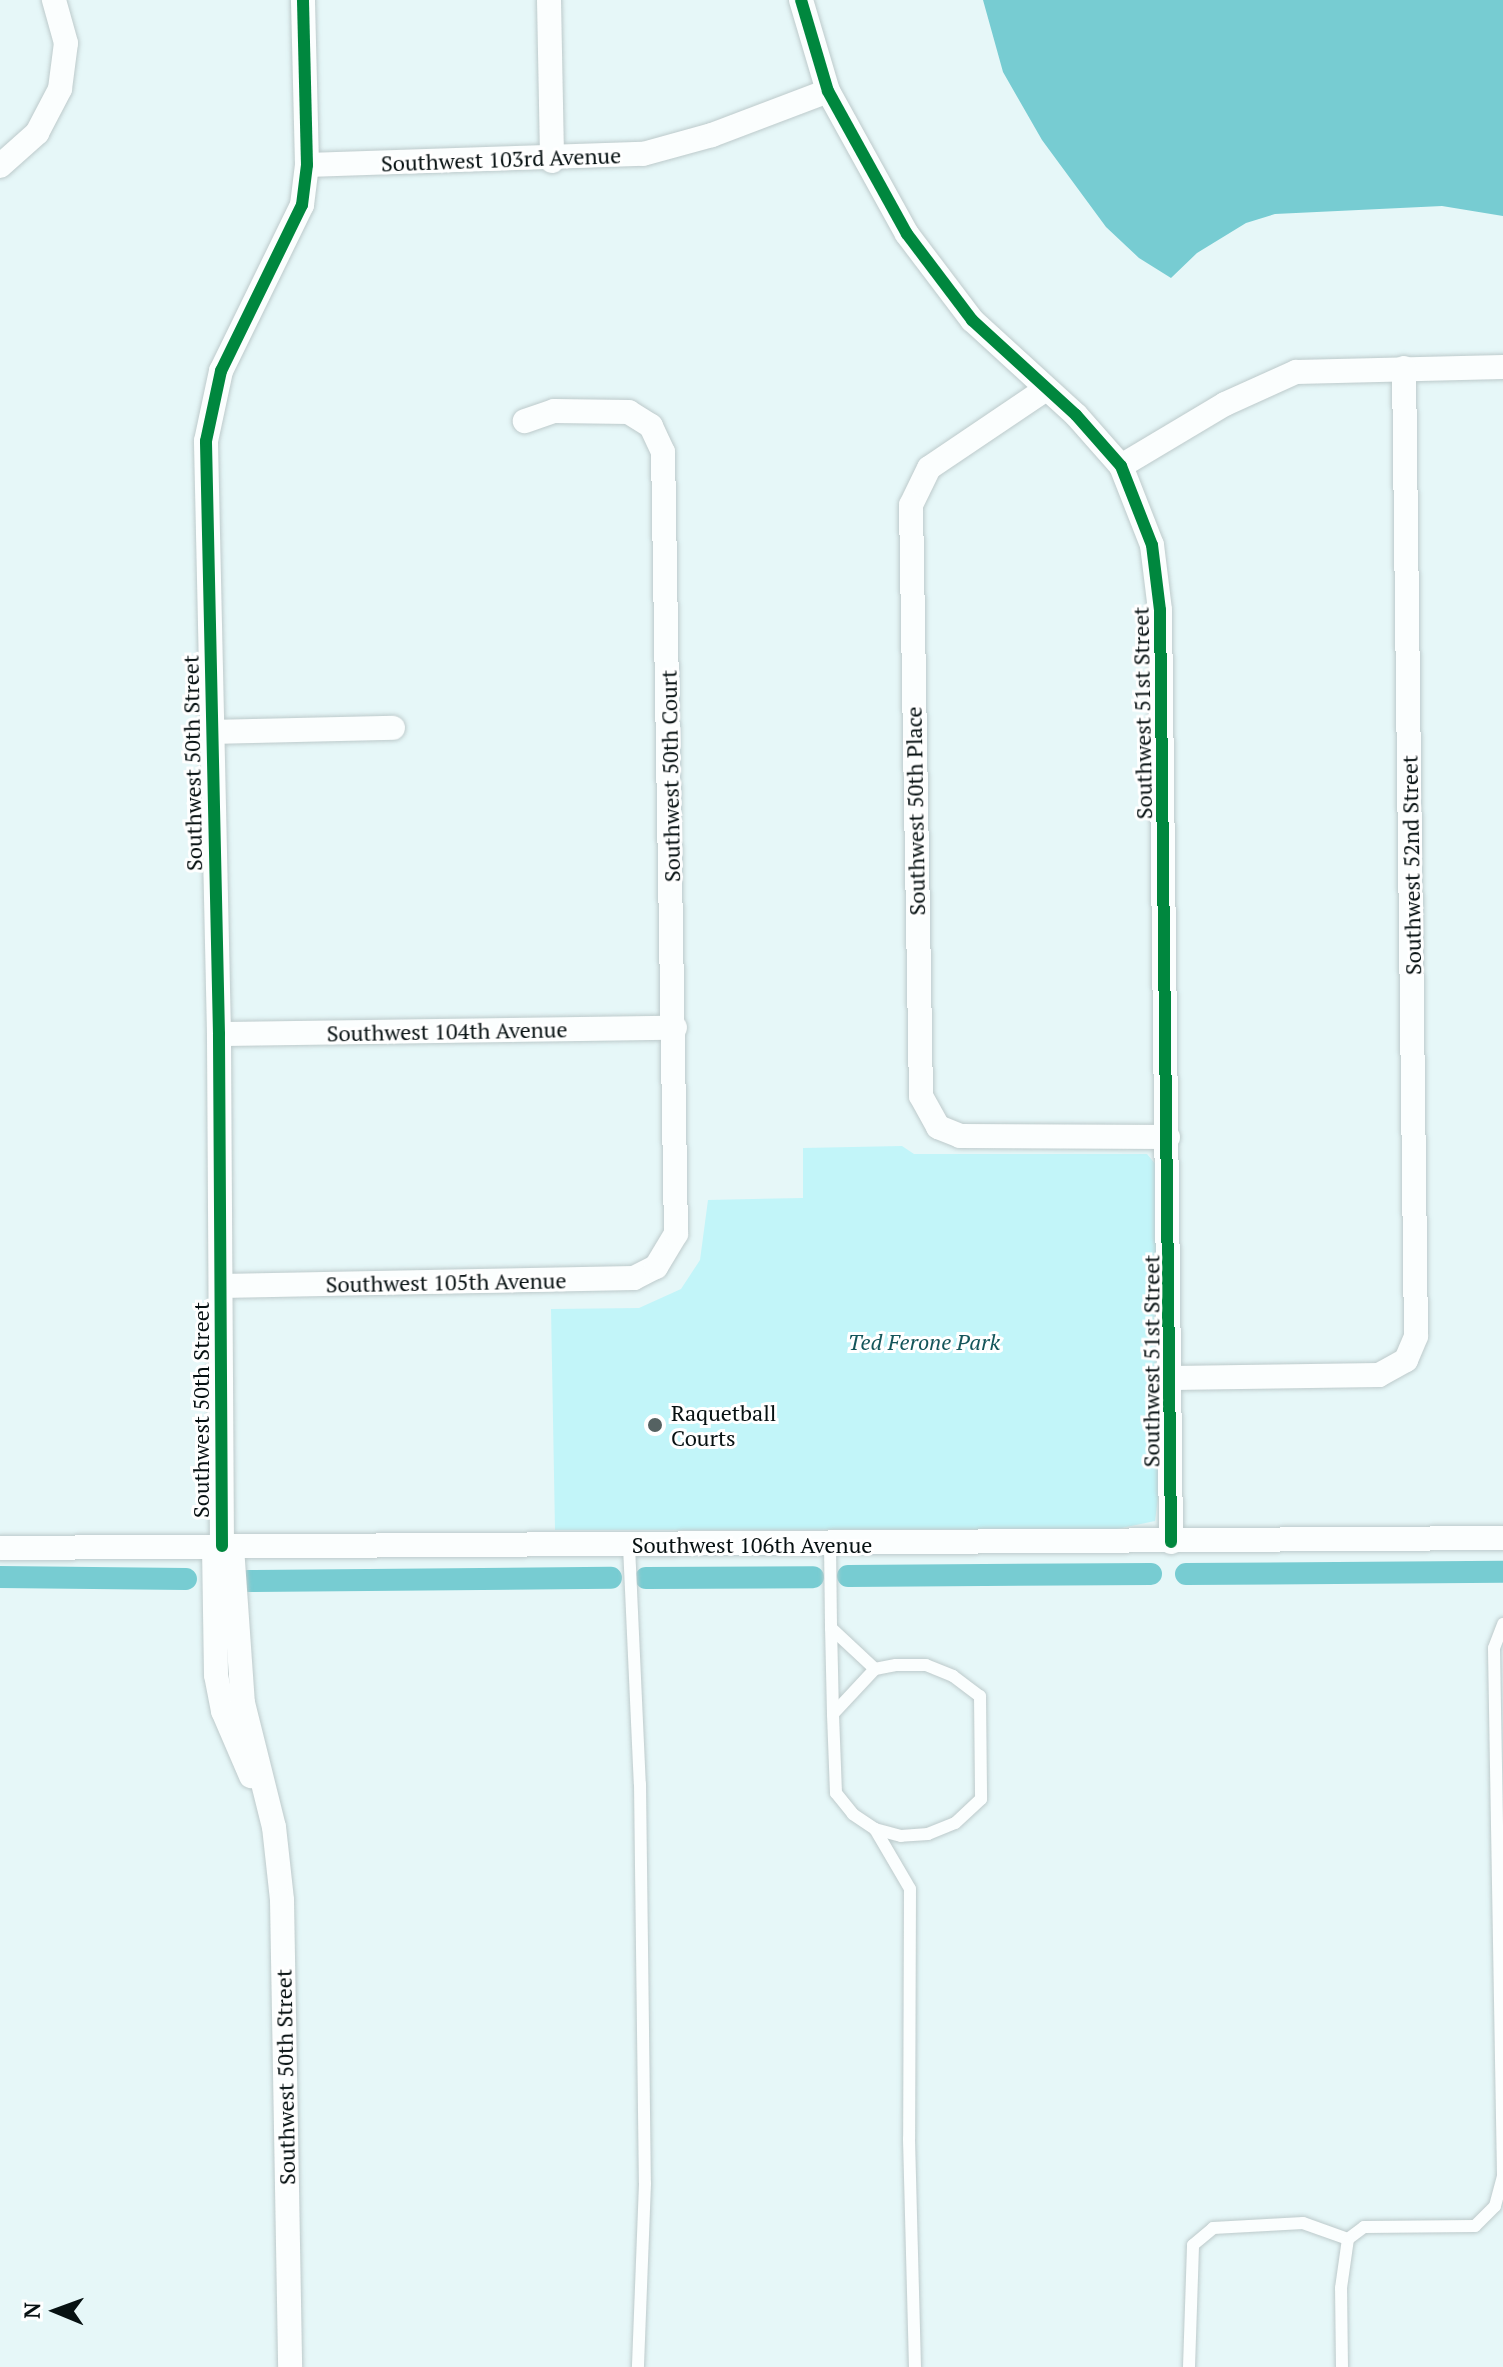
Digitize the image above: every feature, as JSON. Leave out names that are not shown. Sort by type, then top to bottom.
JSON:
[{"type":"street","points":[[0,166],[22,152],[52,109],[65,68],[66,43],[54,0]]},
{"type":"street","name":"Southwest 50th Street","points":[[290,2367],[282,1900],[274,1827],[229,1681],[223,1547],[219,1034],[206,486],[210,405],[221,371],[296,224],[307,165],[303,0]]},
{"type":"street","points":[[549,0],[552,161]]},
{"type":"street","name":"Southwest 51st Street","points":[[801,0],[828,91],[907,234],[972,320],[1046,389],[1121,466],[1158,569],[1173,1378],[1171,1542]]},
{"type":"street","name":"Southwest 103rd Avenue","points":[[307,165],[552,161],[680,146],[828,91]]},
{"type":"street","points":[[1121,466],[1225,404],[1296,372],[1503,367]]},
{"type":"street","name":"Southwest 52nd Street","points":[[1173,1378],[1369,1376],[1386,1373],[1406,1360],[1417,1322],[1404,368]]},
{"type":"street","name":"Southwest 50th Place","points":[[1046,389],[946,454],[929,468],[915,491],[910,524],[921,1096],[938,1127],[971,1138],[1168,1137]]},
{"type":"street","name":"Southwest 50th Court","points":[[525,421],[554,411],[629,412],[651,426],[663,452],[678,1220],[664,1258]]},
{"type":"street","points":[[211,732],[393,728]]},
{"type":"street","name":"Southwest 104th Avenue","points":[[219,1034],[675,1028]]},
{"type":"street","name":"Southwest 105th Avenue","points":[[221,1286],[621,1279],[645,1274],[664,1258]]},
{"type":"street","name":"Southwest 106th Avenue","points":[[0,1548],[1503,1538]]},
{"type":"lane","points":[[830,1544],[833,1714],[836,1793],[853,1814],[875,1829],[901,1836],[928,1834],[955,1823],[981,1799],[980,1696],[953,1676],[926,1665],[875,1669],[833,1714]]},
{"type":"lane","points":[[629,1546],[640,1784],[645,2183],[638,2367]]},
{"type":"lane","points":[[1342,2367],[1341,2288],[1348,2239],[1364,2227],[1475,2226],[1495,2206],[1503,2176],[1494,1648],[1503,1624]]},
{"type":"lane","points":[[831,1628],[875,1669]]},
{"type":"lane","points":[[875,1829],[910,1889],[909,2139],[915,2367]]},
{"type":"lane","points":[[1189,2367],[1193,2245],[1213,2228],[1303,2223],[1348,2239]]},
{"type":"green space","name":"Ted Ferone Park","points":[[902,1146],[914,1154],[1147,1154],[1162,1172],[1161,1475],[1155,1521],[1117,1529],[555,1530],[551,1309],[639,1308],[681,1289],[700,1260],[708,1200],[803,1198],[803,1148]]},
{"type":"shaded area","points":[[983,0],[1503,0],[1503,216],[1442,206],[1275,214],[1246,223],[1197,253],[1171,278],[1139,258],[1106,227],[1042,140],[1003,72]]},
{"type":"waterway","points":[[1186,1574],[1503,1572]]},
{"type":"waterway","points":[[848,1576],[1151,1574]]},
{"type":"waterway","points":[[0,1577],[186,1579]]},
{"type":"waterway","points":[[646,1578],[813,1577]]},
{"type":"waterway","points":[[248,1581],[611,1578]]},
{"type":"cycle path","points":[[222,1546],[219,1034],[206,441],[221,371],[302,205],[307,165],[303,0]]},
{"type":"cycle path","points":[[801,0],[828,91],[907,234],[972,320],[1076,415],[1121,466],[1152,545],[1160,610],[1171,1542]]},
{"type":"place","name":"Raquetball Courts","points":[[655,1425]]}]
